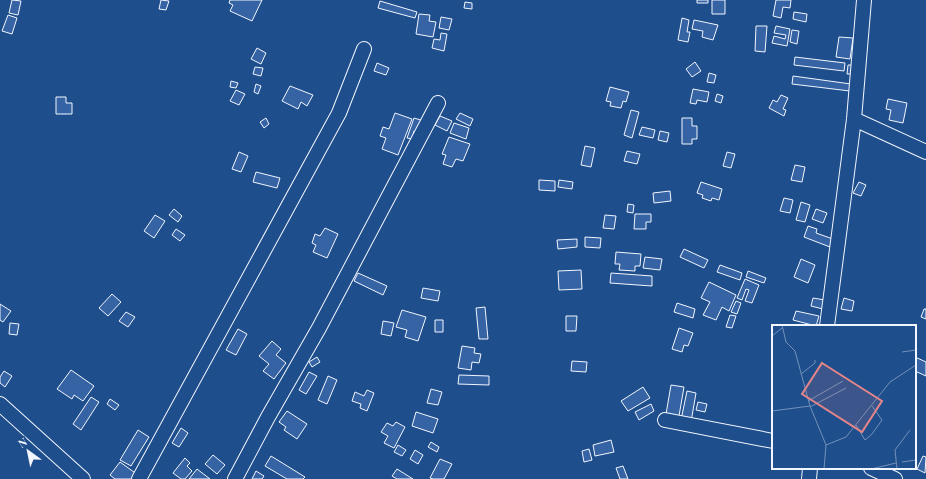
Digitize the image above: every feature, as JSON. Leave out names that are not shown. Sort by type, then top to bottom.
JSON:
[{"type":"street","points":[[827,325],[854,119],[864,0]]},
{"type":"street","points":[[139,479],[339,113],[364,49]]},
{"type":"street","points":[[235,479],[268,417],[319,328],[438,103]]},
{"type":"street","points":[[854,119],[926,152]]},
{"type":"street","points":[[0,404],[83,479]]},
{"type":"street","points":[[665,420],[772,441]]},
{"type":"street","points":[[809,479],[810,469]]},
{"type":"street","points":[[873,469],[896,479]]},
{"type":"building","points":[[12,0],[21,1],[18,15],[9,13]]},
{"type":"building","points":[[161,0],[169,1],[166,10],[159,9]]},
{"type":"building","points":[[230,0],[262,0],[252,21],[230,11],[233,5],[229,3]]},
{"type":"building","points":[[697,0],[708,0],[708,3],[697,3]]},
{"type":"building","points":[[712,0],[725,0],[725,14],[712,14]]},
{"type":"building","points":[[776,0],[791,0],[790,8],[783,7],[781,18],[773,16]]},
{"type":"building","points":[[380,1],[417,12],[415,18],[378,8]]},
{"type":"building","points":[[465,2],[472,3],[472,9],[464,8]]},
{"type":"building","points":[[794,12],[807,14],[806,22],[793,19]]},
{"type":"building","points":[[419,14],[430,15],[429,21],[436,22],[433,37],[416,34]]},
{"type":"building","points":[[8,15],[17,18],[12,34],[2,31]]},
{"type":"building","points":[[441,17],[452,19],[449,30],[439,28]]},
{"type":"building","points":[[682,18],[689,20],[687,32],[690,32],[688,42],[678,40]]},
{"type":"building","points":[[694,20],[718,25],[713,40],[702,37],[703,31],[692,29]]},
{"type":"building","points":[[756,26],[767,26],[765,52],[755,51]]},
{"type":"building","points":[[776,26],[790,29],[787,46],[772,43],[774,36],[785,39],[786,35],[774,33]]},
{"type":"building","points":[[792,30],[799,31],[797,44],[790,42]]},
{"type":"building","points":[[441,33],[447,34],[444,51],[432,48],[434,39],[440,40]]},
{"type":"building","points":[[839,37],[853,38],[850,59],[836,57]]},
{"type":"building","points":[[257,48],[266,53],[261,64],[251,59]]},
{"type":"building","points":[[795,57],[845,63],[844,71],[794,65]]},
{"type":"building","points":[[695,62],[701,71],[692,77],[686,69]]},
{"type":"building","points":[[377,63],[389,68],[386,75],[374,71]]},
{"type":"building","points":[[848,65],[855,65],[855,74],[847,74]]},
{"type":"building","points":[[255,67],[263,68],[261,76],[253,74]]},
{"type":"building","points":[[709,73],[716,75],[714,83],[707,82]]},
{"type":"building","points":[[793,76],[851,84],[850,91],[792,84]]},
{"type":"building","points":[[231,81],[238,83],[236,88],[230,87]]},
{"type":"building","points":[[256,84],[261,86],[258,94],[254,92]]},
{"type":"building","points":[[290,86],[313,95],[307,106],[301,102],[298,109],[282,101]]},
{"type":"building","points":[[610,87],[629,92],[626,102],[623,101],[621,108],[610,106],[611,102],[606,101]]},
{"type":"building","points":[[693,89],[709,92],[707,102],[697,100],[696,104],[690,103]]},
{"type":"building","points":[[236,90],[245,94],[239,105],[230,101]]},
{"type":"building","points":[[717,94],[723,96],[721,103],[715,101]]},
{"type":"building","points":[[781,95],[788,98],[783,109],[786,110],[784,116],[769,108],[773,100],[777,102]]},
{"type":"building","points":[[56,97],[66,97],[66,103],[72,103],[72,114],[56,114]]},
{"type":"building","points":[[888,99],[907,103],[903,123],[889,120],[891,110],[886,109]]},
{"type":"building","points":[[631,110],[639,112],[632,138],[624,135]]},
{"type":"building","points":[[395,113],[412,119],[398,155],[382,149],[386,138],[380,136],[383,127],[389,129]]},
{"type":"building","points":[[460,113],[473,119],[470,126],[456,119]]},
{"type":"building","points":[[440,116],[452,121],[447,131],[435,125]]},
{"type":"building","points":[[266,118],[269,124],[264,128],[260,122]]},
{"type":"building","points":[[414,118],[424,121],[420,133],[414,131],[412,139],[407,138]]},
{"type":"building","points":[[682,118],[692,118],[692,126],[697,126],[697,139],[692,139],[692,144],[682,144]]},
{"type":"building","points":[[454,123],[469,128],[466,139],[450,133]]},
{"type":"building","points":[[642,127],[655,130],[653,138],[639,135]]},
{"type":"building","points":[[660,131],[669,133],[667,142],[658,140]]},
{"type":"building","points":[[449,137],[470,144],[463,161],[456,159],[452,167],[443,164],[446,155],[442,154]]},
{"type":"building","points":[[585,146],[595,148],[591,167],[581,165]]},
{"type":"building","points":[[627,151],[640,154],[637,164],[624,161]]},
{"type":"building","points":[[239,152],[248,156],[241,172],[232,169]]},
{"type":"building","points":[[727,152],[735,154],[731,168],[723,166]]},
{"type":"building","points":[[795,165],[805,167],[802,182],[791,180]]},
{"type":"building","points":[[256,172],[280,178],[277,188],[253,182]]},
{"type":"building","points":[[539,180],[555,181],[555,191],[539,190]]},
{"type":"building","points":[[559,180],[573,182],[572,189],[558,187]]},
{"type":"building","points":[[701,182],[722,189],[719,200],[712,198],[711,201],[702,198],[703,195],[697,193]]},
{"type":"building","points":[[859,182],[866,185],[861,196],[853,193]]},
{"type":"building","points":[[670,191],[671,201],[654,203],[653,193]]},
{"type":"building","points":[[784,198],[793,200],[790,213],[780,211]]},
{"type":"building","points":[[801,202],[810,205],[805,222],[796,220]]},
{"type":"building","points":[[628,204],[634,205],[633,213],[627,212]]},
{"type":"building","points":[[174,209],[182,216],[178,222],[169,215]]},
{"type":"building","points":[[816,209],[827,213],[823,223],[812,219]]},
{"type":"building","points":[[635,214],[651,214],[651,222],[646,222],[646,229],[634,229]]},
{"type":"building","points":[[155,215],[165,221],[154,238],[144,231]]},
{"type":"building","points":[[605,215],[616,216],[614,229],[603,228]]},
{"type":"building","points":[[808,226],[817,229],[816,233],[833,239],[830,247],[804,237]]},
{"type":"building","points":[[325,228],[338,234],[327,258],[313,252],[316,245],[312,243],[315,234],[320,236]]},
{"type":"building","points":[[176,229],[185,235],[180,241],[172,235]]},
{"type":"building","points":[[585,237],[601,238],[600,248],[585,247]]},
{"type":"building","points":[[577,239],[577,247],[558,249],[557,240]]},
{"type":"building","points":[[684,249],[708,260],[704,268],[680,257]]},
{"type":"building","points":[[616,252],[641,254],[640,266],[635,266],[635,271],[619,270],[620,264],[615,264]]},
{"type":"building","points":[[645,257],[662,259],[660,270],[643,268]]},
{"type":"building","points":[[801,259],[815,265],[808,283],[794,277]]},
{"type":"building","points":[[720,265],[742,273],[740,280],[717,272]]},
{"type":"building","points":[[581,270],[582,289],[559,290],[558,271]]},
{"type":"building","points":[[748,271],[766,278],[764,283],[746,277]]},
{"type":"building","points":[[358,273],[387,286],[383,295],[354,281]]},
{"type":"building","points":[[611,273],[652,276],[652,286],[610,283]]},
{"type":"building","points":[[745,279],[759,285],[752,303],[745,301],[749,290],[746,289],[742,300],[737,298]]},
{"type":"building","points":[[709,282],[736,295],[729,311],[722,307],[716,320],[703,315],[710,302],[701,298]]},
{"type":"building","points":[[423,288],[440,291],[438,301],[421,298]]},
{"type":"building","points":[[112,294],[121,302],[108,316],[99,308]]},
{"type":"building","points":[[813,298],[825,300],[823,309],[811,306]]},
{"type":"building","points":[[844,298],[854,301],[852,311],[841,309]]},
{"type":"building","points":[[736,301],[741,303],[737,314],[731,312]]},
{"type":"building","points":[[677,303],[695,309],[693,318],[674,312]]},
{"type":"building","points":[[0,304],[11,311],[3,322],[0,320]]},
{"type":"building","points":[[485,307],[488,339],[479,339],[476,308]]},
{"type":"building","points":[[924,309],[926,309],[926,319],[921,317]]},
{"type":"building","points":[[402,310],[426,317],[418,341],[405,337],[407,330],[396,327]]},
{"type":"building","points":[[796,311],[819,316],[816,325],[793,320]]},
{"type":"building","points":[[126,312],[135,317],[128,327],[119,321]]},
{"type":"building","points":[[730,315],[736,316],[732,328],[726,327]]},
{"type":"building","points":[[566,316],[577,316],[576,331],[566,331]]},
{"type":"building","points":[[435,320],[443,320],[443,332],[435,332]]},
{"type":"building","points":[[383,321],[394,323],[391,336],[381,334]]},
{"type":"building","points":[[10,323],[19,324],[17,335],[9,334]]},
{"type":"building","points":[[679,328],[693,333],[688,346],[684,345],[682,352],[672,349]]},
{"type":"building","points":[[238,329],[247,334],[236,355],[226,350]]},
{"type":"building","points":[[272,341],[281,349],[276,355],[286,363],[274,379],[263,371],[269,364],[259,356]]},
{"type":"building","points":[[462,346],[475,348],[474,353],[481,354],[479,363],[472,362],[471,370],[458,368]]},
{"type":"building","points":[[317,357],[320,362],[312,367],[309,362]]},
{"type":"building","points":[[916,357],[926,362],[926,376],[916,371]]},
{"type":"building","points":[[572,361],[587,362],[586,372],[571,371]]},
{"type":"building","points":[[71,370],[94,386],[83,401],[74,395],[72,399],[57,389]]},
{"type":"building","points":[[4,371],[12,376],[5,387],[0,383],[0,377]]},
{"type":"building","points":[[309,372],[317,376],[306,394],[299,390]]},
{"type":"building","points":[[459,375],[489,376],[489,385],[458,384]]},
{"type":"building","points":[[328,376],[337,380],[327,404],[318,400]]},
{"type":"building","points":[[671,385],[684,387],[679,416],[666,414]]},
{"type":"building","points":[[643,387],[650,398],[628,411],[621,401]]},
{"type":"building","points":[[431,389],[442,392],[438,405],[427,403]]},
{"type":"building","points":[[367,390],[374,393],[367,411],[360,408],[361,404],[352,401],[355,392],[364,396]]},
{"type":"building","points":[[687,391],[696,393],[691,422],[681,420]]},
{"type":"building","points":[[91,397],[99,402],[81,430],[73,424]]},
{"type":"building","points":[[110,399],[119,405],[115,410],[107,404]]},
{"type":"building","points":[[698,402],[707,404],[705,412],[696,410]]},
{"type":"building","points":[[651,404],[654,411],[639,420],[635,412]]},
{"type":"building","points":[[287,411],[307,424],[297,439],[284,430],[286,427],[279,422]]},
{"type":"building","points":[[416,412],[438,419],[433,433],[412,426]]},
{"type":"building","points":[[396,422],[405,427],[394,448],[384,443],[388,436],[381,432],[387,423],[393,426]]},
{"type":"building","points":[[181,428],[188,433],[179,447],[172,443]]},
{"type":"building","points":[[138,430],[149,437],[131,466],[120,460]]},
{"type":"building","points":[[611,440],[614,452],[595,456],[593,445]]},
{"type":"building","points":[[431,442],[439,447],[437,452],[428,447]]},
{"type":"building","points":[[398,445],[406,450],[402,456],[394,452]]},
{"type":"building","points":[[589,449],[592,460],[584,462],[582,451]]},
{"type":"building","points":[[415,450],[423,455],[418,464],[410,459]]},
{"type":"building","points":[[213,455],[225,465],[217,474],[205,464]]},
{"type":"building","points":[[271,456],[305,477],[303,479],[287,479],[265,466]]},
{"type":"building","points":[[923,456],[926,457],[925,473],[917,469]]},
{"type":"building","points":[[185,458],[190,463],[187,466],[192,471],[185,479],[181,479],[173,473]]},
{"type":"building","points":[[440,459],[452,464],[444,479],[430,478]]},
{"type":"building","points":[[120,462],[138,475],[135,479],[115,479],[110,475]]},
{"type":"building","points":[[623,466],[628,479],[620,479],[616,468]]},
{"type":"building","points":[[197,469],[210,479],[189,479]]},
{"type":"building","points":[[397,469],[413,479],[397,479],[392,476]]},
{"type":"building","points":[[256,471],[264,476],[262,479],[252,479]]}]
